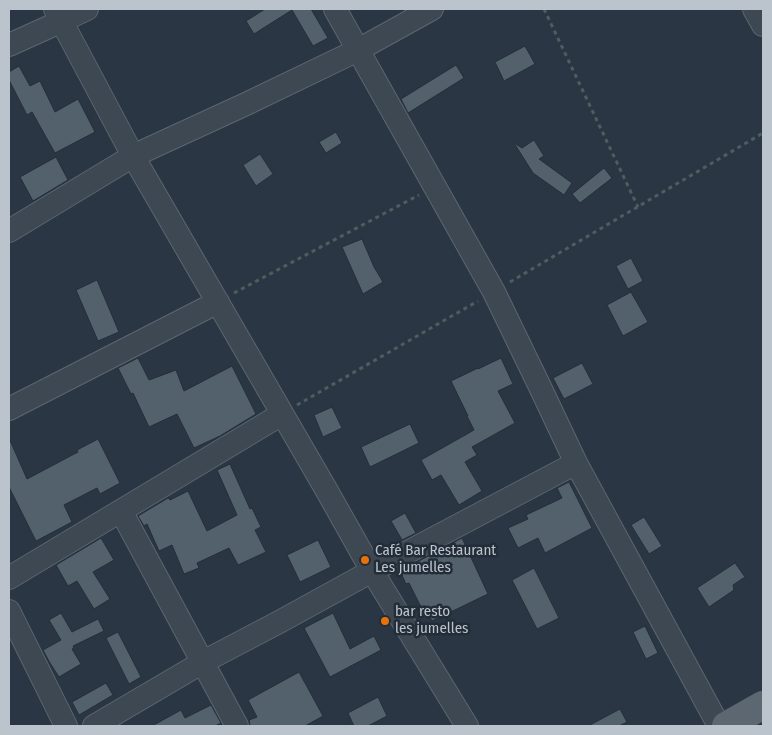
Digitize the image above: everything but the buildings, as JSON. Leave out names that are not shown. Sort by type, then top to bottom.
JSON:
[{"type":"main road","points":[[726,726],[763,705]]},
{"type":"street","points":[[9,46],[59,15],[87,9]]},
{"type":"street","points":[[335,9],[494,292],[576,463],[719,726]]},
{"type":"street","points":[[9,231],[133,156],[358,50],[432,9]]},
{"type":"street","points":[[754,9],[763,25]]},
{"type":"street","points":[[59,15],[133,156],[372,570],[467,726]]},
{"type":"street","points":[[9,409],[218,302]]},
{"type":"street","points":[[9,578],[282,414]]},
{"type":"street","points":[[94,726],[203,662],[372,570],[576,463]]},
{"type":"street","points":[[121,511],[237,726]]},
{"type":"street","points":[[9,611],[66,726]]},
{"type":"path","points":[[544,9],[638,207]]},
{"type":"path","points":[[282,414],[494,292],[763,133]]},
{"type":"path","points":[[218,302],[435,186]]},
{"type":"place","name":"Café Bar Restaurant Les jumelles","points":[[365,560]]},
{"type":"place","name":"bar resto les jumelles","points":[[385,621]]}]
